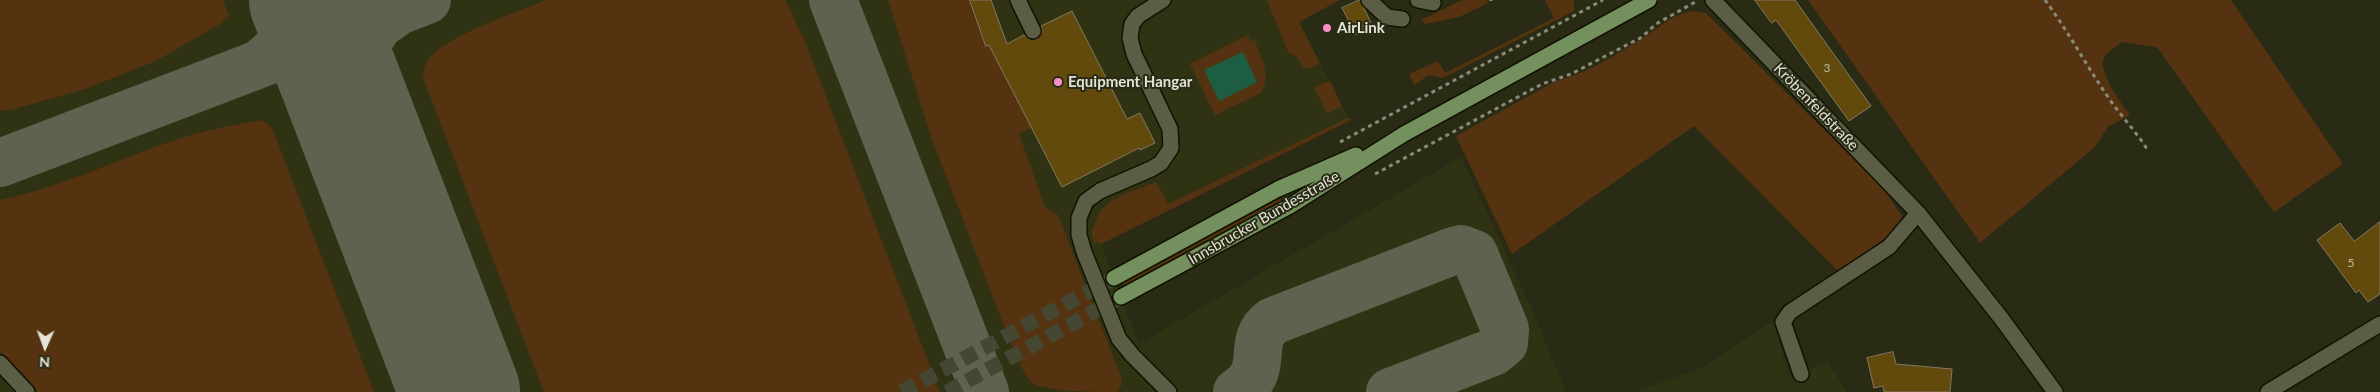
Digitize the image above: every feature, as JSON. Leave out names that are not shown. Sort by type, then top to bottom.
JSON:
[{"type":"main road","name":"Innsbrucker Bundesstraße","points":[[1121,298],[1290,206],[1404,134],[1649,0]]},
{"type":"main road","name":"Innsbrucker Bundesstraße","points":[[1114,278],[1278,189],[1404,134]]},
{"type":"street","points":[[1018,0],[1033,31]]},
{"type":"street","points":[[1162,0],[1138,16],[1132,24],[1130,38],[1134,54],[1170,129],[1171,148],[1161,163],[1100,191],[1086,201],[1079,218],[1079,227],[1084,252],[1119,339],[1169,392]]},
{"type":"street","points":[[1369,0],[1388,17],[1402,19]]},
{"type":"street","name":"Kröbenfeldstraße","points":[[1713,0],[1918,213],[2001,318],[2055,392]]},
{"type":"street","points":[[1801,374],[1783,322],[1790,312],[1889,247],[1918,213]]},
{"type":"street","points":[[1178,243],[1188,262]]},
{"type":"street","points":[[2268,392],[2380,324]]},
{"type":"street","points":[[0,363],[27,392]]},
{"type":"path","points":[[1338,144],[1603,0]]},
{"type":"path","points":[[1542,84],[1571,74],[1642,37],[1656,24],[1700,0]]},
{"type":"path","points":[[2045,0],[2074,40],[2115,108],[2134,128],[2147,149]]},
{"type":"shaded area","points":[[0,0],[1340,0],[1299,22],[1351,120],[1101,244],[1139,344],[1461,157],[1531,307],[1566,392],[0,392]]},
{"type":"shaded area","points":[[0,0],[223,0],[229,16],[220,24],[156,61],[85,89],[14,109],[0,111]]},
{"type":"shaded area","points":[[546,0],[785,0],[804,39],[940,392],[544,392],[423,78],[428,60],[436,51],[449,42]]},
{"type":"shaded area","points":[[888,0],[969,0],[1031,128],[1019,134],[1045,207],[1058,215],[1121,377],[1122,384],[1117,392],[1072,391],[1039,386],[1032,383],[1020,365],[931,137]]},
{"type":"shaded area","points":[[1267,0],[1340,0],[1299,22],[1320,64],[1309,68],[1303,67],[1297,57],[1288,52]]},
{"type":"shaded area","points":[[1462,0],[1487,0],[1488,3],[1459,17],[1425,24],[1421,20]]},
{"type":"shaded area","points":[[1545,0],[1574,0],[1574,11],[1443,78],[1429,75],[1414,85],[1409,74],[1438,61],[1445,73],[1554,18]]},
{"type":"shaded area","points":[[1808,0],[2231,0],[2343,164],[2274,212],[2157,47],[2121,42],[2105,56],[2103,63],[2104,71],[2111,87],[2130,115],[2108,127],[2095,147],[1980,243]]},
{"type":"shaded area","points":[[1693,11],[1706,13],[1882,187],[1902,216],[1896,230],[1839,272],[1694,126],[1512,254],[1456,136],[1556,81],[1579,74],[1601,63],[1671,19]]},
{"type":"shaded area","points":[[1248,35],[1250,41],[1254,39],[1262,59],[1266,80],[1264,86],[1261,93],[1215,115],[1190,64]]},
{"type":"shaded area","points":[[1243,52],[1257,82],[1219,101],[1204,70]]},
{"type":"shaded area","points":[[1330,81],[1342,106],[1327,114],[1314,87]]},
{"type":"shaded area","points":[[1348,118],[1351,120],[1101,244],[1099,241],[1094,244],[1091,229],[1094,228],[1102,210],[1109,203],[1127,193],[1156,182],[1168,204]]},
{"type":"shaded area","points":[[262,120],[272,128],[374,392],[37,392],[0,351],[0,200],[66,181],[184,137]]},
{"type":"shaded area","points":[[1279,199],[1284,200],[1125,288],[1122,283]]},
{"type":"shaded area","points":[[1773,321],[1790,378],[1828,362],[1847,392],[1635,392],[1704,367]]},
{"type":"building","name":"Equipment Hangar","points":[[970,0],[991,0],[1007,44],[1024,35],[1032,40],[1037,39],[1042,32],[1041,26],[1072,11],[1127,119],[1140,113],[1155,143],[1140,150],[1139,148],[1062,187],[989,45],[986,46]]},
{"type":"building","points":[[1360,0],[1371,23],[1354,31],[1342,8]]},
{"type":"building","points":[[1755,0],[1795,0],[1871,106],[1849,121],[1776,20],[1772,23]]},
{"type":"building","points":[[2380,222],[2380,294],[2368,302],[2359,290],[2356,293],[2317,240],[2340,223],[2354,241]]},
{"type":"building","points":[[1893,352],[1896,364],[1952,369],[1950,392],[1884,392],[1883,386],[1874,388],[1867,358]]},
{"type":"taxiway","points":[[259,64],[281,44],[292,29],[297,20],[302,0]]},
{"type":"taxiway","points":[[0,163],[427,0]]},
{"type":"taxiway","points":[[833,0],[985,392]]},
{"type":"taxiway","points":[[356,122],[350,97],[355,72],[364,47],[379,25],[396,13]]},
{"type":"taxiway","points":[[1237,392],[1248,383],[1254,374],[1260,338],[1273,321],[1453,251],[1461,249],[1474,254],[1505,329],[1504,343],[1493,352],[1390,392]]},
{"type":"runway","points":[[309,0],[460,392]]},
{"type":"tunnel","points":[[902,392],[1114,278]]},
{"type":"tunnel","points":[[947,392],[1121,297]]},
{"type":"place","name":"AirLink","points":[[1327,28]]},
{"type":"place","name":"Equipment Hangar","points":[[1058,82]]}]
